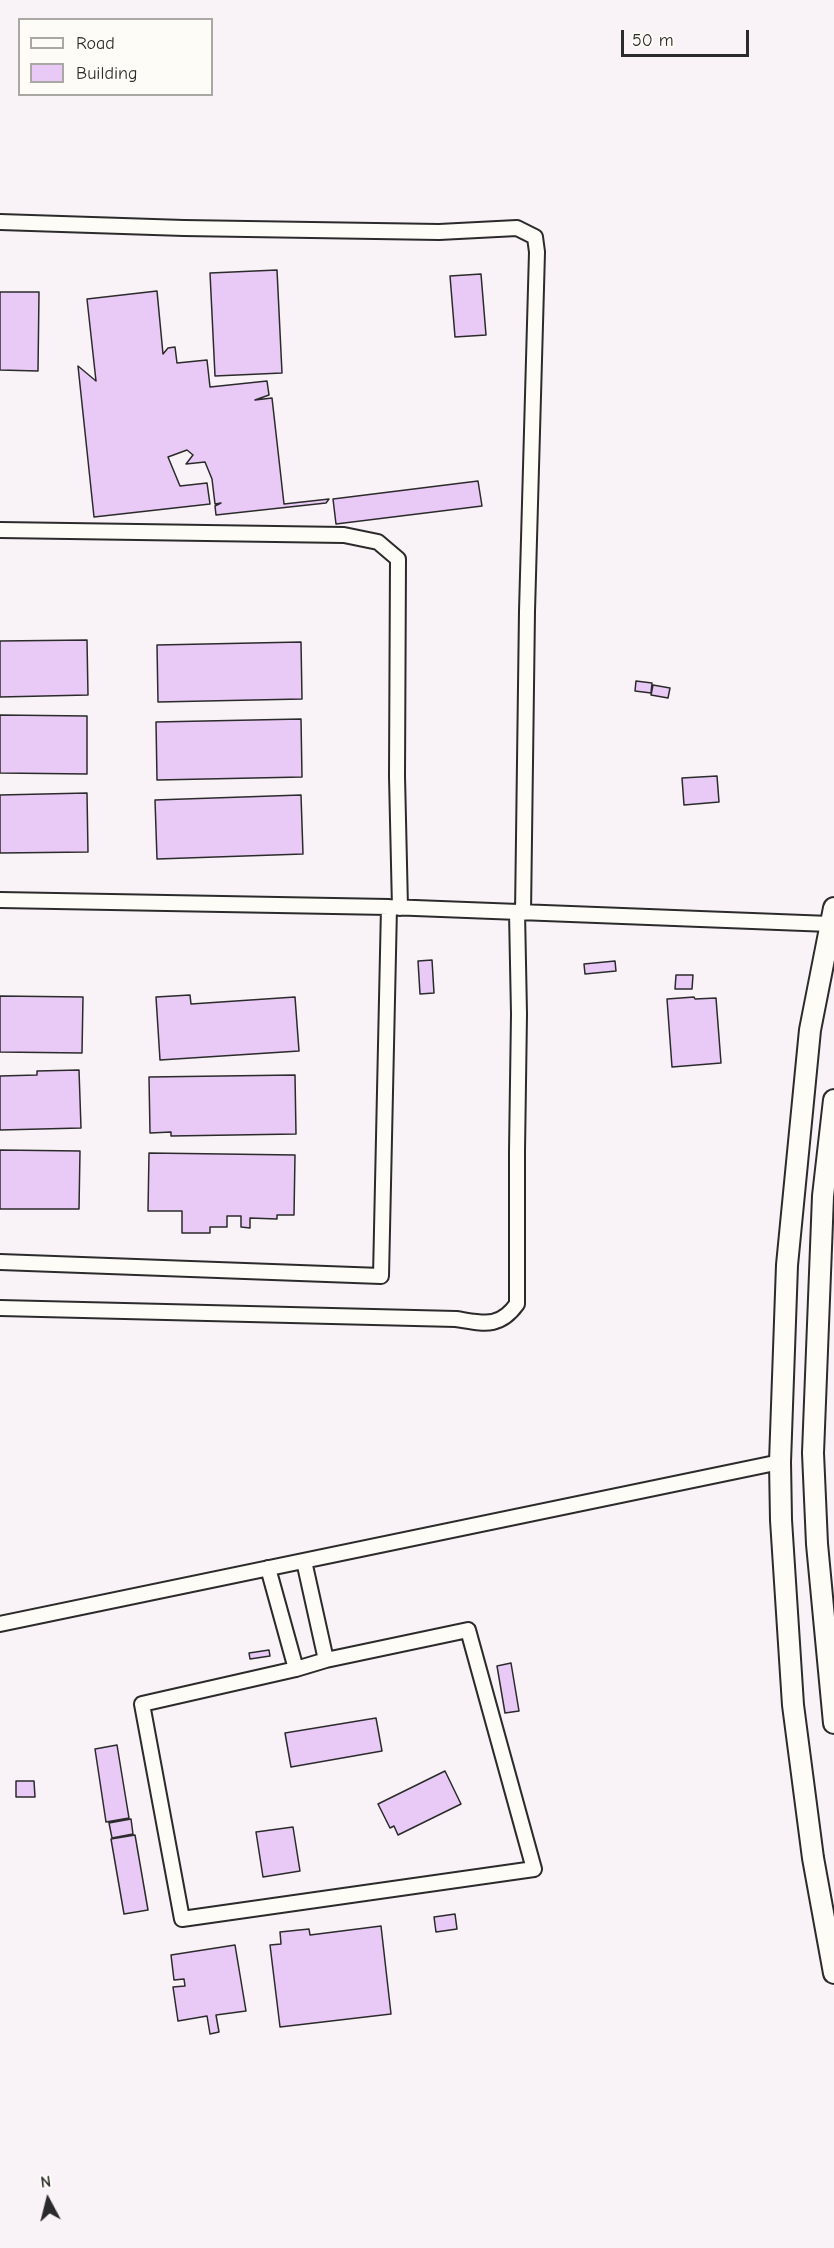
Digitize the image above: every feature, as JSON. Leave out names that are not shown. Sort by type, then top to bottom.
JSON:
[{"type":"street","points":[[0,222],[184,228],[439,232],[517,228],[535,237],[537,252],[520,912],[517,1304],[510,1314],[499,1322],[0,1308]]},
{"type":"street","points":[[0,530],[344,535],[378,542],[398,559],[395,908],[381,1276],[0,1262]]},
{"type":"street","points":[[0,900],[520,912],[832,916],[810,1030],[787,1265],[780,1462],[781,1520],[793,1705],[813,1858],[834,1973]]},
{"type":"street","points":[[834,1100],[823,1196],[813,1453],[817,1544],[834,1723]]},
{"type":"street","points":[[0,1624],[780,1462]]},
{"type":"street","points":[[304,1560],[326,1660]]},
{"type":"street","points":[[268,1568],[296,1669]]},
{"type":"street","points":[[468,1630],[534,1869],[182,1919],[142,1704],[296,1669],[326,1660],[468,1630]]},
{"type":"building","points":[[277,270],[282,373],[215,376],[210,273]]},
{"type":"building","points":[[481,274],[486,335],[455,337],[450,276]]},
{"type":"building","points":[[157,291],[163,354],[168,348],[175,347],[177,363],[207,360],[210,387],[267,381],[269,395],[255,400],[272,398],[284,504],[329,499],[326,503],[216,515],[215,506],[221,503],[215,504],[212,479],[205,462],[186,464],[193,455],[187,450],[168,457],[180,486],[207,483],[210,504],[94,517],[78,366],[96,381],[87,299]]},
{"type":"building","points":[[0,292],[39,292],[38,371],[0,370]]},
{"type":"building","points":[[478,481],[482,506],[336,524],[333,499]]},
{"type":"building","points":[[87,640],[88,695],[0,697],[0,641]]},
{"type":"building","points":[[301,642],[302,699],[158,702],[157,645]]},
{"type":"building","points":[[636,681],[652,683],[651,693],[635,691]]},
{"type":"building","points":[[653,685],[670,688],[668,698],[651,695]]},
{"type":"building","points":[[0,715],[87,716],[87,774],[0,773]]},
{"type":"building","points":[[301,719],[302,777],[157,780],[156,722]]},
{"type":"building","points":[[717,776],[719,802],[684,805],[682,778]]},
{"type":"building","points":[[87,793],[88,852],[0,853],[0,795]]},
{"type":"building","points":[[301,795],[303,854],[157,859],[155,800]]},
{"type":"building","points":[[432,960],[434,993],[420,994],[418,961]]},
{"type":"building","points":[[615,961],[616,971],[585,974],[584,964]]},
{"type":"building","points":[[676,975],[693,975],[692,989],[675,989]]},
{"type":"building","points":[[190,995],[191,1004],[295,997],[299,1051],[160,1060],[156,997]]},
{"type":"building","points":[[0,996],[83,997],[82,1053],[0,1052]]},
{"type":"building","points":[[694,997],[695,999],[716,998],[721,1063],[672,1067],[667,999]]},
{"type":"building","points":[[79,1070],[81,1128],[0,1130],[0,1076],[37,1075],[37,1071]]},
{"type":"building","points":[[295,1075],[296,1134],[171,1136],[171,1132],[150,1133],[149,1077]]},
{"type":"building","points":[[0,1150],[80,1151],[79,1209],[0,1209]]},
{"type":"building","points":[[149,1153],[295,1155],[294,1215],[277,1215],[277,1219],[250,1218],[250,1228],[241,1227],[241,1216],[227,1216],[227,1227],[210,1227],[210,1233],[182,1233],[182,1211],[148,1211]]},
{"type":"building","points":[[269,1650],[270,1656],[250,1659],[249,1653]]},
{"type":"building","points":[[511,1663],[519,1711],[505,1713],[497,1666]]},
{"type":"building","points":[[376,1718],[382,1751],[291,1767],[285,1733]]},
{"type":"building","points":[[117,1745],[129,1818],[106,1822],[95,1749]]},
{"type":"building","points":[[445,1771],[461,1804],[398,1835],[394,1826],[390,1828],[378,1804]]},
{"type":"building","points":[[16,1781],[34,1781],[35,1797],[16,1797]]},
{"type":"building","points":[[131,1819],[133,1834],[112,1838],[109,1823]]},
{"type":"building","points":[[293,1827],[300,1871],[263,1877],[256,1832]]},
{"type":"building","points":[[135,1835],[148,1910],[124,1914],[111,1839]]},
{"type":"building","points":[[455,1914],[457,1929],[436,1932],[434,1917]]},
{"type":"building","points":[[381,1926],[391,2014],[280,2027],[270,1945],[281,1944],[280,1932],[309,1929],[310,1935]]},
{"type":"building","points":[[235,1945],[246,2011],[216,2015],[219,2032],[210,2034],[207,2016],[178,2021],[173,1987],[185,1986],[184,1979],[174,1980],[171,1955]]}]
